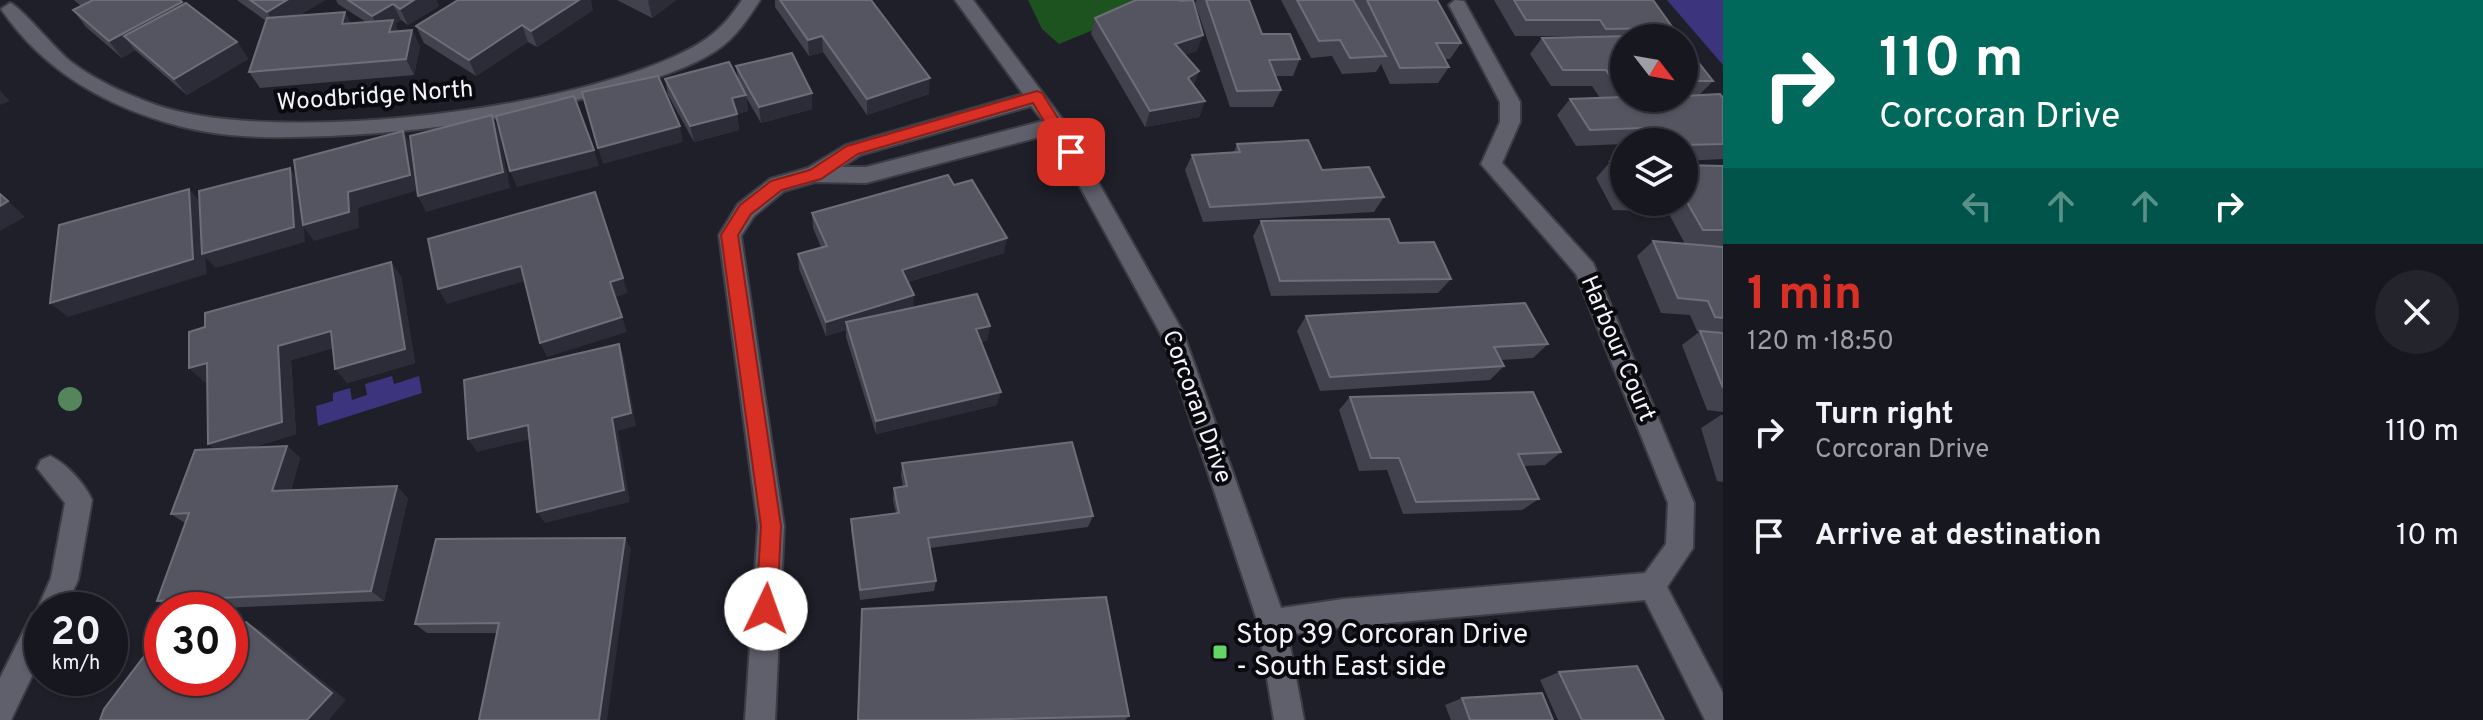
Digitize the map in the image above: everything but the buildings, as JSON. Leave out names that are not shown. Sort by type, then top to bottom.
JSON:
[{"type":"street","name":"Woodbridge North","points":[[10,9],[31,40],[69,72],[102,91],[180,120],[267,131],[368,128],[472,118],[572,96],[665,68],[706,48],[736,24],[751,0]]},
{"type":"street","name":"Corcoran Drive","points":[[964,0],[1056,125],[1175,339],[1272,623],[1289,720]]},
{"type":"street","name":"Harbour Court","points":[[1458,5],[1510,102],[1510,122],[1491,164],[1585,269],[1681,503],[1679,548],[1652,586]]},
{"type":"street","points":[[760,720],[771,526],[730,235],[746,210],[777,185],[815,174],[853,150],[1037,97]]},
{"type":"street","points":[[815,174],[866,175],[1056,125]]},
{"type":"street","points":[[50,468],[79,500],[64,580],[58,592]]},
{"type":"street","points":[[1272,623],[1343,613],[1652,586],[1721,720]]},
{"type":"street","points":[[0,710],[24,661]]},
{"type":"green space","points":[[1028,0],[1167,0],[1059,44],[1042,29]]},
{"type":"shaded area","points":[[1667,0],[1723,0],[1723,65],[1698,36],[1698,24],[1688,24]]},
{"type":"shaded area","points":[[392,376],[394,384],[419,376],[422,393],[318,426],[316,406],[333,401],[333,393],[350,388],[352,400],[367,395],[365,384]]},
{"type":"place","name":"Stop 39 Corcoran Drive - South East side","points":[[1220,652]]},
{"type":"route","points":[[766,609],[771,526],[730,235],[746,210],[777,185],[815,174],[853,150],[1037,97],[1071,152]]}]
